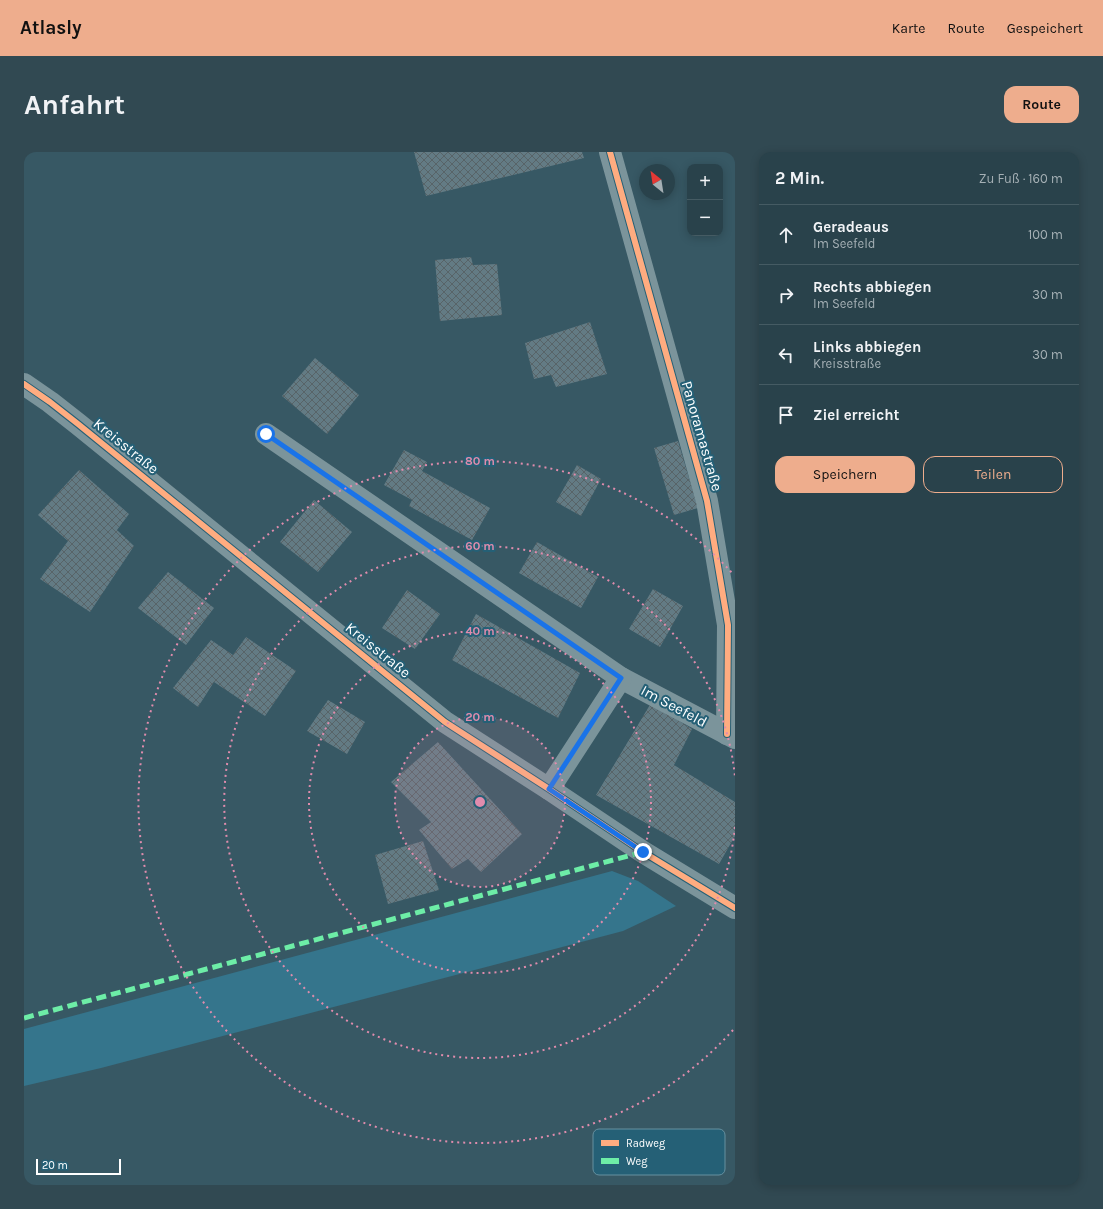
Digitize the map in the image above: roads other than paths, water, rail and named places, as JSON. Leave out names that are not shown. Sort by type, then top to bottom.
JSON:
[{"type":"street","name":"Panoramastraße","points":[[610,152],[707,501],[728,625],[731,736]]},
{"type":"street","name":"Kreisstraße","points":[[24,384],[78,424],[445,722],[643,852],[735,908]]},
{"type":"street","name":"Im Seefeld","points":[[266,434],[621,678],[731,736]]},
{"type":"street","points":[[549,789],[621,678]]}]
